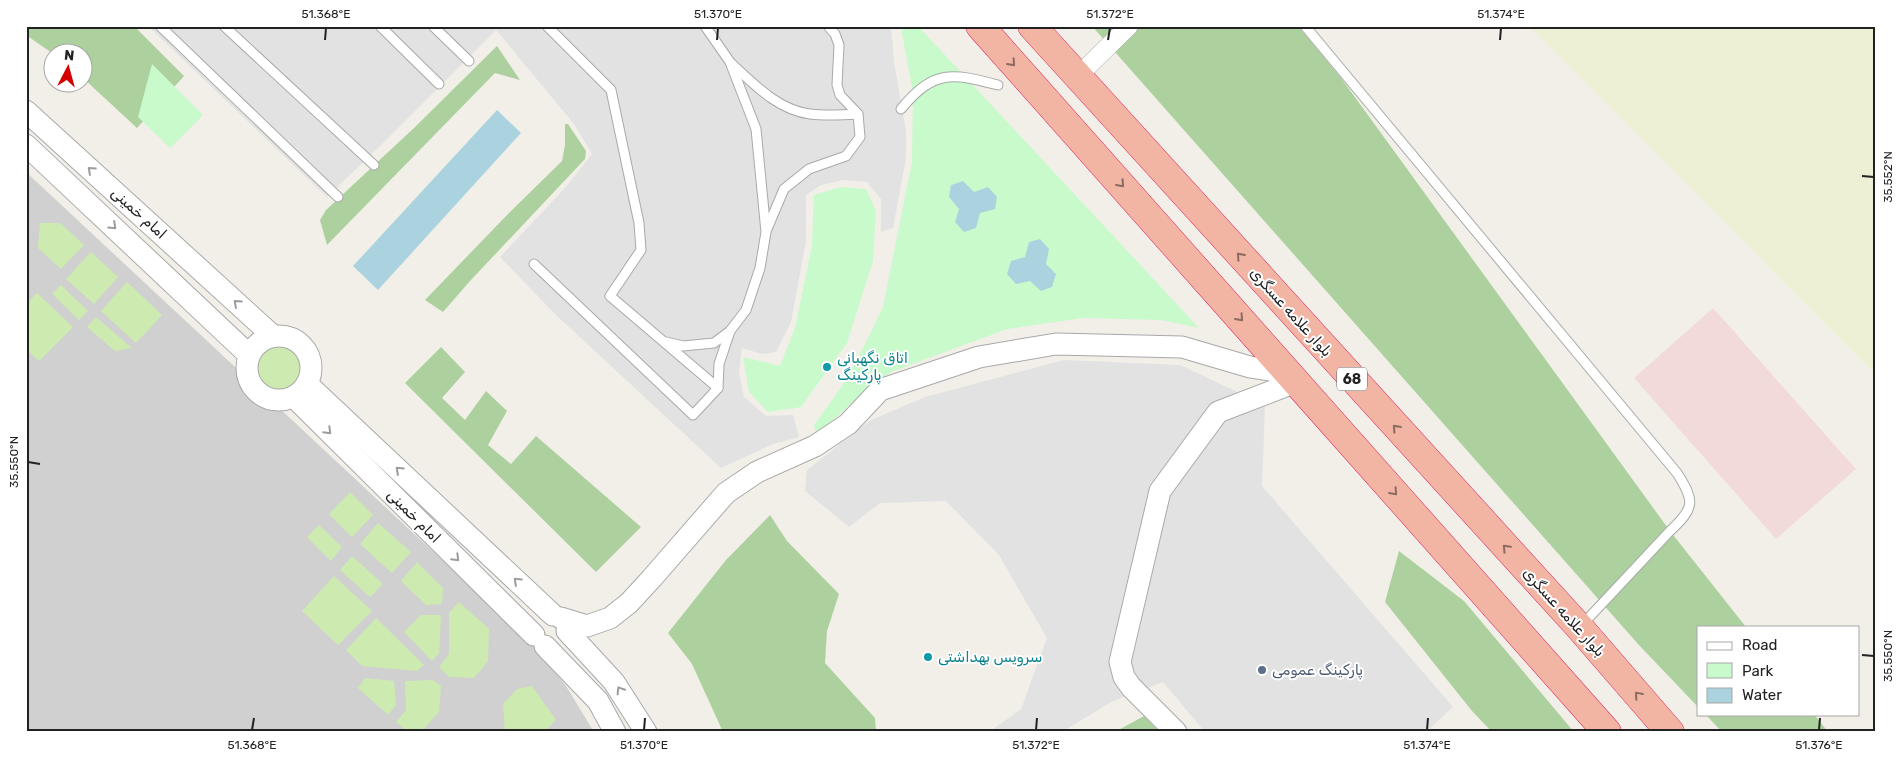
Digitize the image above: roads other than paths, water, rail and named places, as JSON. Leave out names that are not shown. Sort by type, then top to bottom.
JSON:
[{"type":"highway","points":[[980,26],[1607,732]]},
{"type":"highway","name":"بلوار علامه عسگری","points":[[1032,26],[1580,628],[1670,732]]},
{"type":"highway","points":[[1428,530],[1428,519],[1432,509],[1446,500],[1463,501]]},
{"type":"street","points":[[1078,76],[1129,26]]},
{"type":"street","name":"امام خمینی","points":[[26,110],[273,336]]},
{"type":"street","name":"امام خمینی","points":[[26,145],[249,355]]},
{"type":"street","points":[[273,336],[284,336],[294,339],[305,350],[311,364],[311,374],[301,390],[284,400],[274,400],[256,392],[250,384],[247,374],[246,364],[249,355],[259,343],[273,336]]},
{"type":"street","points":[[560,621],[563,640],[559,644],[549,646],[539,640],[535,624],[538,619],[548,614],[560,621],[587,626],[610,618],[629,603],[726,493],[757,472],[815,446],[848,424],[880,390],[979,357],[1056,344],[1182,348],[1292,378]]},
{"type":"street","points":[[1176,732],[1131,687],[1124,678],[1120,662],[1160,490],[1218,412],[1292,378]]},
{"type":"street","name":"امام خمینی","points":[[301,390],[560,621],[614,682],[646,732]]},
{"type":"street","name":"امام خمینی","points":[[301,390],[598,701],[615,732]]},
{"type":"lane","points":[[160,26],[338,197]]},
{"type":"lane","points":[[224,26],[374,165]]},
{"type":"lane","points":[[380,26],[440,84]]},
{"type":"lane","points":[[433,26],[470,61]]},
{"type":"lane","points":[[547,26],[611,90],[639,223],[641,250],[610,296],[718,388]]},
{"type":"lane","points":[[705,26],[730,62],[766,95],[784,107],[808,114],[824,116],[858,114]]},
{"type":"lane","points":[[665,342],[682,346],[714,343],[730,331],[746,310],[760,268],[766,232],[784,190],[809,169],[846,156],[860,137],[858,114],[840,95],[837,86],[839,46],[835,34],[828,26]]},
{"type":"lane","points":[[1305,26],[1670,466],[1690,495],[1690,508],[1684,518],[1580,628]]},
{"type":"lane","points":[[730,62],[756,129],[766,232]]},
{"type":"lane","points":[[901,109],[922,87],[937,79],[951,76],[967,77],[998,85]]},
{"type":"lane","points":[[534,264],[693,415],[718,388],[719,364],[730,331]]},
{"type":"water","points":[[497,110],[521,133],[378,290],[353,266]]},
{"type":"water","points":[[963,181],[974,192],[988,187],[997,197],[995,209],[980,213],[976,228],[964,232],[955,222],[959,209],[949,197],[951,185]]},
{"type":"water","points":[[1040,239],[1049,249],[1046,264],[1056,274],[1052,287],[1041,291],[1030,281],[1016,284],[1007,274],[1011,261],[1025,257],[1029,242]]},
{"type":"place","name":"اتاق نگهبانی پارکینگ","points":[[827,367]]},
{"type":"place","name":"سرویس بهداشتی","points":[[928,657]]},
{"type":"place","name":"پارکینگ عمومی","points":[[1262,670]]}]
